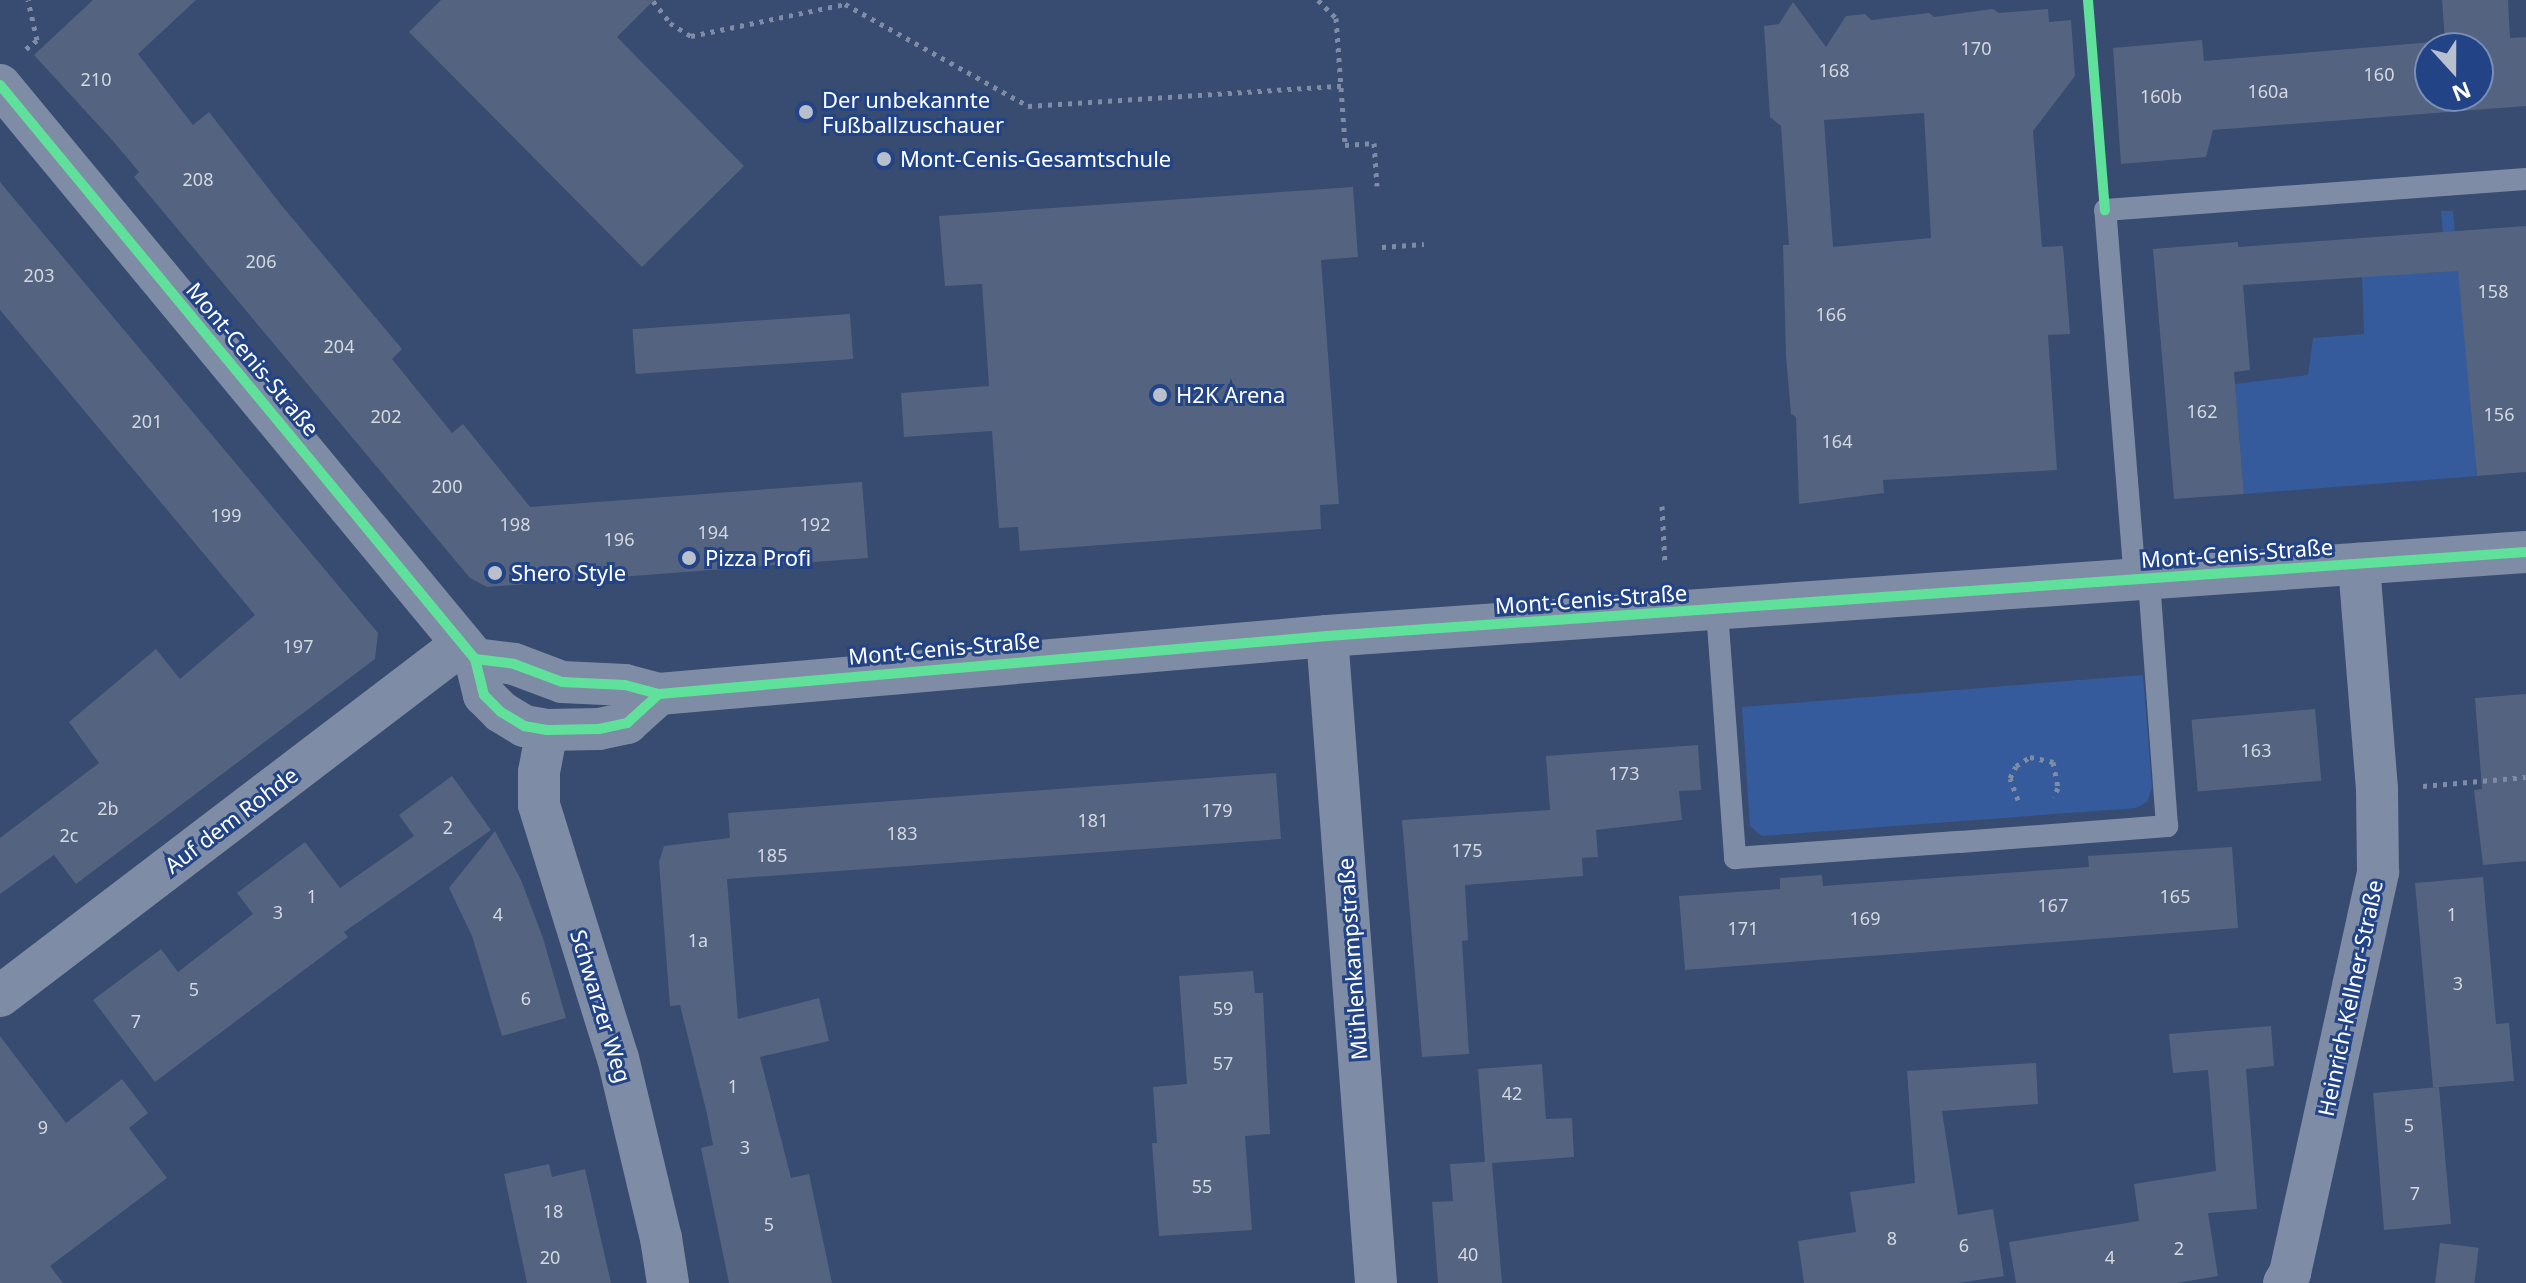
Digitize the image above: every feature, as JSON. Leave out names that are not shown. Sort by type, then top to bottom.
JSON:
[{"type":"street","name":"Mont-Cenis-Straße","points":[[10,70],[468,652],[484,695],[501,712],[524,726],[547,730],[599,729],[627,723],[659,694]]},
{"type":"street","name":"Mont-Cenis-Straße","points":[[468,652],[514,664],[562,682],[625,685],[659,694],[1327,636],[2526,552]]},
{"type":"street","name":"Heinrich-Kellner-Straße","points":[[2284,1283],[2290,1273],[2378,872],[2377,789],[2359,564]]},
{"type":"street","name":"Mühlenkampstraße","points":[[1327,636],[1376,1283]]},
{"type":"street","name":"Auf dem Rohde","points":[[0,996],[468,652]]},
{"type":"street","name":"Schwarzer Weg","points":[[547,730],[539,772],[539,805],[618,1058],[661,1238],[668,1283]]},
{"type":"lane","name":"Mont-Cenis-Straße","points":[[1717,611],[1735,858],[2167,826],[2105,210],[2526,179]]},
{"type":"path","points":[[10,70],[37,40],[28,0]]},
{"type":"path","points":[[1318,0],[1336,18],[1345,145],[1374,143],[1377,186]]},
{"type":"path","points":[[653,1],[670,23],[691,36],[845,4],[1028,106],[1341,86]]},
{"type":"path","points":[[1382,247],[1424,244]]},
{"type":"path","points":[[1662,506],[1668,614]]},
{"type":"path","points":[[2022,807],[2010,778],[2016,766],[2030,757],[2053,762],[2058,774],[2058,788],[2044,806]]},
{"type":"path","points":[[2477,782],[2526,777]]},
{"type":"shaded area","points":[[2441,211],[2453,211],[2477,476],[2244,494],[2235,384],[2308,375],[2313,338],[2364,334],[2362,276],[2446,272]]},
{"type":"shaded area","points":[[2143,675],[2152,788],[2147,802],[2136,808],[1762,836],[1750,826],[1742,707]]},
{"type":"building","points":[[93,0],[196,0],[138,54],[193,125],[209,112],[282,206],[402,349],[392,359],[452,433],[463,424],[530,507],[862,482],[868,558],[487,587],[470,578],[134,177],[139,172],[34,55]]},
{"type":"building","points":[[441,0],[654,0],[617,37],[744,166],[642,267],[409,32]]},
{"type":"building","points":[[2442,0],[2508,0],[2510,38],[2526,37],[2526,106],[2494,108],[2494,32],[2444,32]]},
{"type":"building","points":[[1793,2],[1826,47],[1846,16],[1865,14],[1871,20],[1929,13],[1934,17],[1993,9],[1999,13],[2048,9],[2049,22],[2071,20],[2075,76],[2033,131],[2042,247],[2063,246],[2070,334],[2048,335],[2057,470],[1883,480],[1884,493],[1799,504],[1796,417],[1791,414],[1786,356],[1783,245],[1789,245],[1781,126],[1770,117],[1764,26],[1779,24]],"holes":[[[1924,113],[1931,238],[1833,247],[1824,120]]]},
{"type":"building","points":[[2202,40],[2204,61],[2414,44],[2414,112],[2448,112],[2213,130],[2206,157],[2121,164],[2113,48]]},
{"type":"building","points":[[0,182],[378,633],[375,659],[76,884],[54,855],[0,894],[0,838],[99,763],[69,722],[156,649],[180,679],[255,615],[0,310]]},
{"type":"building","name":"H2K Arena","points":[[1353,187],[1358,257],[1321,260],[1339,504],[1320,505],[1321,529],[1020,551],[1018,527],[999,528],[992,431],[904,437],[901,393],[989,386],[982,284],[945,286],[939,216]]},
{"type":"building","points":[[2526,226],[2526,472],[2477,476],[2458,271],[2243,285],[2250,370],[2234,372],[2244,494],[2174,499],[2153,249],[2238,242],[2238,247]]},
{"type":"building","points":[[850,314],[853,359],[636,374],[633,329]]},
{"type":"building","points":[[2526,694],[2526,861],[2483,865],[2474,790],[2482,789],[2475,698]]},
{"type":"building","points":[[2315,709],[2321,781],[2198,792],[2191,720]]},
{"type":"building","points":[[1698,745],[1701,790],[1679,791],[1682,820],[1596,830],[1598,857],[1582,858],[1583,876],[1465,885],[1468,940],[1462,941],[1469,1054],[1422,1057],[1402,820],[1550,810],[1546,756]]},
{"type":"building","points":[[1276,773],[1281,839],[727,879],[738,1019],[819,998],[829,1041],[760,1057],[791,1178],[809,1174],[832,1283],[729,1283],[701,1148],[713,1145],[707,1114],[680,1005],[670,1006],[659,862],[664,846],[730,838],[728,813]]},
{"type":"building","points":[[452,776],[491,830],[344,932],[348,937],[155,1082],[93,1000],[161,949],[178,972],[253,914],[237,893],[305,842],[340,888],[414,836],[399,815]]},
{"type":"building","points":[[495,831],[521,880],[543,938],[566,1018],[502,1036],[472,936],[449,888]]},
{"type":"building","points":[[2232,847],[2238,928],[1685,970],[1679,896],[1780,889],[1780,878],[1822,875],[1823,886],[2089,867],[2088,856]]},
{"type":"building","points":[[2483,877],[2496,1024],[2509,1023],[2514,1081],[2439,1087],[2451,1224],[2384,1230],[2373,1093],[2438,1087],[2433,1087],[2415,883]]},
{"type":"building","points":[[1253,971],[1255,993],[1263,993],[1270,1134],[1245,1136],[1252,1230],[1159,1236],[1152,1143],[1157,1143],[1153,1087],[1187,1084],[1179,976]]},
{"type":"building","points":[[2271,1026],[2274,1066],[2246,1069],[2257,1209],[2208,1213],[2218,1276],[2177,1283],[2016,1283],[2009,1242],[2139,1221],[2134,1184],[2216,1171],[2208,1070],[2173,1073],[2169,1034]]},
{"type":"building","points":[[0,1036],[66,1123],[122,1079],[148,1113],[129,1128],[167,1178],[50,1266],[63,1283],[0,1283]]},
{"type":"building","points":[[2036,1063],[2038,1104],[1942,1111],[1958,1215],[1993,1209],[2004,1276],[1958,1283],[1804,1283],[1798,1241],[1856,1232],[1850,1192],[1915,1183],[1907,1071]]},
{"type":"building","points":[[1542,1064],[1546,1119],[1572,1118],[1574,1157],[1492,1163],[1502,1283],[1438,1283],[1432,1202],[1453,1201],[1450,1164],[1485,1162],[1478,1069]]},
{"type":"building","points":[[549,1164],[552,1177],[585,1169],[611,1283],[527,1283],[504,1174]]},
{"type":"building","points":[[2440,1243],[2479,1248],[2474,1283],[2435,1283]]},
{"type":"cycle path","points":[[2088,0],[2105,210]]},
{"type":"cycle path","points":[[0,85],[475,659],[484,695],[501,712],[524,726],[547,730],[599,729],[627,723],[659,694]]},
{"type":"cycle path","points":[[475,659],[514,664],[562,682],[625,685],[659,694],[1327,636],[2526,552]]},
{"type":"place","name":"Der unbekannte Fußballzuschauer","points":[[806,112]]},
{"type":"place","name":"Mont-Cenis-Gesamtschule","points":[[884,159]]},
{"type":"place","name":"H2K Arena","points":[[1160,395]]},
{"type":"place","name":"Pizza Profi","points":[[689,558]]},
{"type":"place","name":"Shero Style","points":[[495,573]]}]
